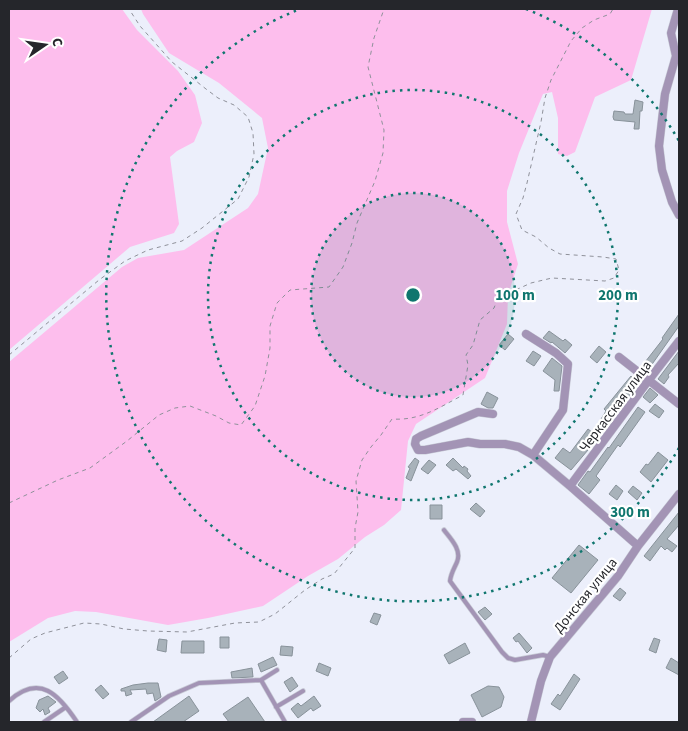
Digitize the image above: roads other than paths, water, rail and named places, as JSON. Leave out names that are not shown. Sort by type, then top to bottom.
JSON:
[{"type":"street","points":[[678,9],[671,33],[678,56],[665,94],[659,146],[662,170],[672,202],[679,215]]},
{"type":"street","points":[[526,334],[556,353],[568,364],[563,410],[533,455]]},
{"type":"street","name":"Черкасская улица","points":[[570,486],[679,341]]},
{"type":"street","points":[[618,357],[679,404]]},
{"type":"street","points":[[494,414],[478,412],[420,436],[415,444],[418,450],[468,442],[505,444],[519,447],[533,455],[638,546]]},
{"type":"street","name":"Донская улица","points":[[531,722],[541,681],[550,657],[618,576],[638,546],[679,494]]},
{"type":"street","points":[[463,722],[472,722]]},
{"type":"lane","points":[[444,530],[455,544],[458,552],[458,559],[450,574],[450,581],[502,652],[508,658],[515,660],[543,654],[550,657]]},
{"type":"lane","points":[[131,722],[169,696],[199,683],[261,680],[278,670]]},
{"type":"lane","points":[[261,680],[285,722]]},
{"type":"lane","points":[[9,701],[22,691],[33,688],[45,689],[56,695],[77,722]]},
{"type":"lane","points":[[276,707],[303,691]]},
{"type":"lane","points":[[44,722],[66,707]]}]
